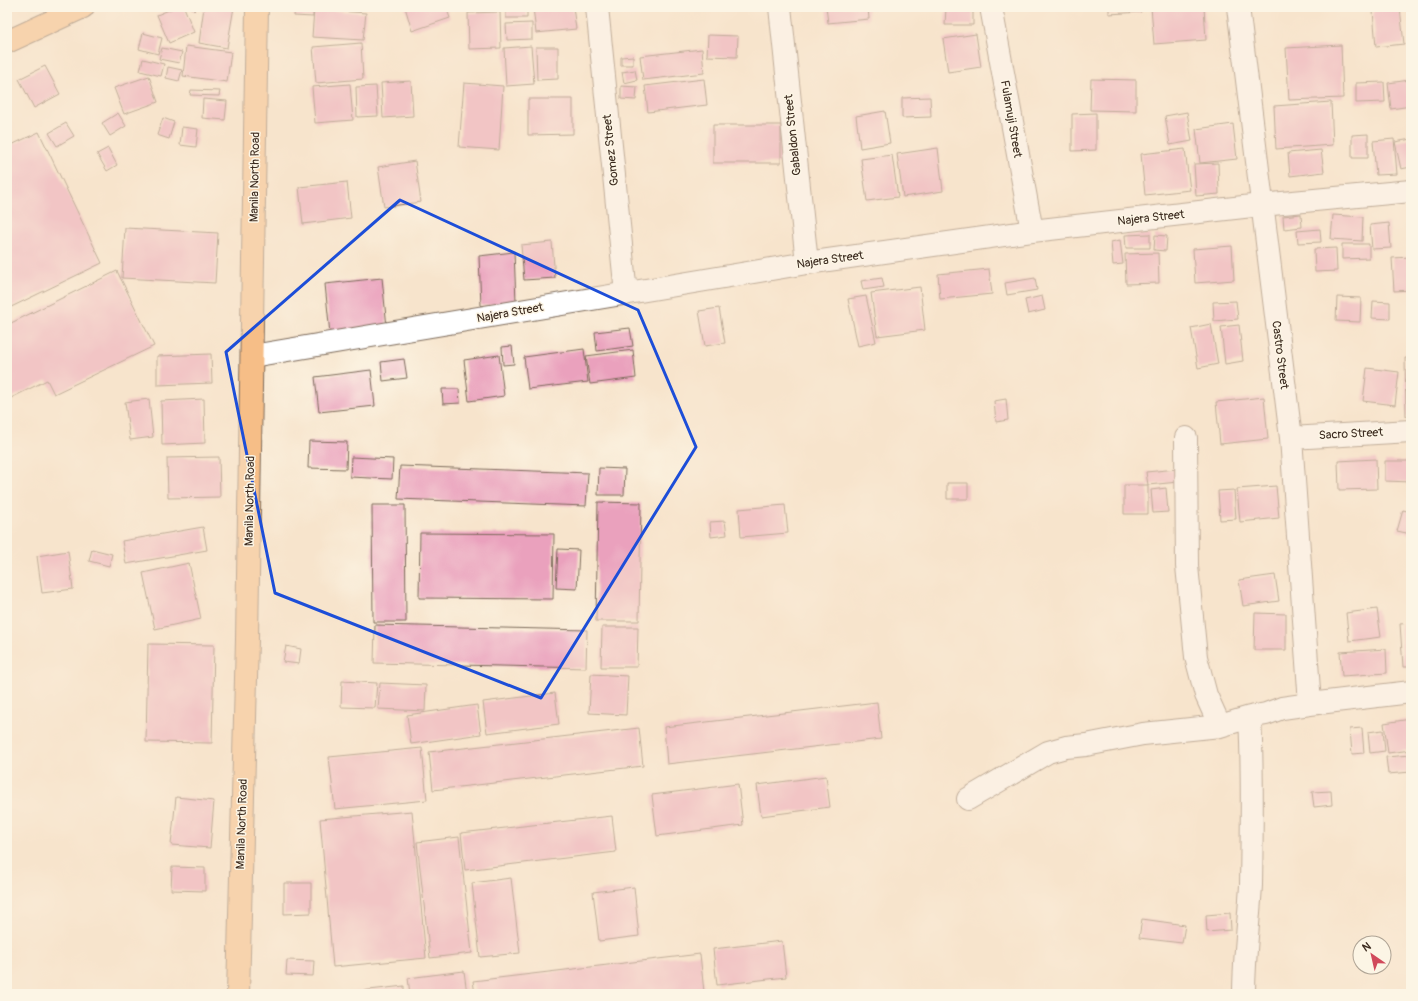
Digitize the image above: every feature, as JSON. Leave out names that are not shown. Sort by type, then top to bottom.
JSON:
[{"type":"main road","points":[[7,42],[83,7]]},
{"type":"main road","name":"Manila North Road","points":[[238,994],[248,631],[257,7]]},
{"type":"street","name":"Gomez Street","points":[[596,7],[626,294]]},
{"type":"street","name":"Gabaldon Street","points":[[780,7],[807,263]]},
{"type":"street","name":"Fulamuji Street","points":[[991,7],[1032,231]]},
{"type":"street","name":"Castro Street","points":[[1238,7],[1290,438],[1310,704]]},
{"type":"street","name":"Najera Street","points":[[252,356],[807,263],[1032,231],[1261,205],[1411,191]]},
{"type":"street","name":"Sacro Street","points":[[1290,438],[1411,431]]},
{"type":"street","points":[[1186,438],[1187,566],[1196,657],[1206,696],[1220,726]]},
{"type":"street","points":[[968,799],[1048,752],[1066,747],[1086,745],[1144,734],[1220,726],[1266,714],[1282,708],[1411,692]]},
{"type":"street","points":[[1244,994],[1245,958],[1251,886],[1252,756],[1250,717]]},
{"type":"highlighted area","points":[[400,200],[638,310],[696,447],[541,698],[275,593],[226,352]]},
{"type":"building","points":[[176,7],[184,7],[194,32],[169,43],[157,15]]},
{"type":"building","points":[[190,7],[198,7],[194,11]]},
{"type":"building","points":[[204,7],[234,7],[227,48],[199,43]]},
{"type":"building","points":[[295,7],[313,7],[313,17],[294,16]]},
{"type":"building","points":[[405,7],[446,7],[450,18],[412,31]]},
{"type":"building","points":[[506,7],[527,7],[527,18],[506,18]]},
{"type":"building","points":[[533,7],[573,7],[576,29],[536,33]]},
{"type":"building","points":[[826,7],[868,7],[869,19],[828,23]]},
{"type":"building","points":[[1109,7],[1141,7],[1141,12],[1109,14]]},
{"type":"building","points":[[1151,7],[1204,7],[1206,40],[1154,44]]},
{"type":"building","points":[[946,8],[973,9],[973,25],[945,25]]},
{"type":"building","points":[[1400,8],[1404,44],[1376,47],[1373,11]]},
{"type":"building","points":[[314,9],[366,13],[363,40],[312,37]]},
{"type":"building","points":[[500,12],[501,48],[469,49],[468,13]]},
{"type":"building","points":[[532,23],[532,39],[507,40],[506,24]]},
{"type":"building","points":[[143,33],[162,38],[158,54],[139,49]]},
{"type":"building","points":[[976,34],[981,67],[948,72],[943,39]]},
{"type":"building","points":[[708,35],[738,36],[737,57],[707,56]]},
{"type":"building","points":[[361,43],[363,79],[316,83],[313,47]]},
{"type":"building","points":[[1341,45],[1343,98],[1289,100],[1286,48]]},
{"type":"building","points":[[186,46],[231,52],[227,82],[183,76]]},
{"type":"building","points":[[531,46],[534,84],[506,86],[504,48]]},
{"type":"building","points":[[536,47],[558,47],[558,79],[537,80]]},
{"type":"building","points":[[162,48],[182,52],[179,63],[159,59]]},
{"type":"building","points":[[702,49],[704,73],[643,80],[640,56]]},
{"type":"building","points":[[633,56],[633,65],[621,65],[621,57]]},
{"type":"building","points":[[143,59],[164,64],[161,76],[140,71]]},
{"type":"building","points":[[45,66],[60,94],[34,108],[19,79]]},
{"type":"building","points":[[168,67],[182,70],[179,81],[166,78]]},
{"type":"building","points":[[635,70],[637,80],[624,83],[622,72]]},
{"type":"building","points":[[149,76],[158,102],[124,114],[114,88]]},
{"type":"building","points":[[704,79],[707,105],[648,112],[645,86]]},
{"type":"building","points":[[1091,79],[1136,80],[1136,111],[1090,110]]},
{"type":"building","points":[[1410,80],[1411,106],[1391,109],[1388,83]]},
{"type":"building","points":[[411,81],[413,116],[383,118],[381,83]]},
{"type":"building","points":[[1384,82],[1385,102],[1356,103],[1356,83]]},
{"type":"building","points":[[464,83],[503,86],[499,150],[459,147]]},
{"type":"building","points":[[350,84],[353,120],[315,123],[312,87]]},
{"type":"building","points":[[376,86],[378,116],[357,117],[356,87]]},
{"type":"building","points":[[621,86],[637,87],[636,100],[621,99]]},
{"type":"building","points":[[191,90],[220,91],[219,96],[190,95]]},
{"type":"building","points":[[930,97],[931,117],[902,118],[902,98]]},
{"type":"building","points":[[203,99],[227,101],[225,120],[202,118]]},
{"type":"building","points":[[528,99],[573,99],[573,134],[528,135]]},
{"type":"building","points":[[1331,102],[1333,145],[1276,149],[1274,106]]},
{"type":"building","points":[[885,111],[890,143],[860,148],[856,116]]},
{"type":"building","points":[[1187,112],[1192,141],[1170,145],[1165,116]]},
{"type":"building","points":[[118,113],[126,126],[110,136],[102,123]]},
{"type":"building","points":[[1096,113],[1096,150],[1072,151],[1072,114]]},
{"type":"building","points":[[163,118],[174,122],[169,139],[157,135]]},
{"type":"building","points":[[66,123],[74,136],[57,146],[49,133]]},
{"type":"building","points":[[1233,124],[1237,159],[1200,163],[1196,129]]},
{"type":"building","points":[[713,125],[781,125],[781,163],[713,163]]},
{"type":"building","points":[[182,127],[198,129],[196,147],[180,145]]},
{"type":"building","points":[[39,132],[102,263],[7,309],[7,147]]},
{"type":"building","points":[[1368,134],[1368,158],[1352,158],[1352,135]]},
{"type":"building","points":[[1394,139],[1397,174],[1376,175],[1373,141]]},
{"type":"building","points":[[1411,139],[1411,167],[1401,169],[1395,142]]},
{"type":"building","points":[[108,148],[117,165],[107,171],[97,154]]},
{"type":"building","points":[[938,148],[943,191],[903,197],[897,154]]},
{"type":"building","points":[[1185,149],[1190,190],[1145,195],[1141,154]]},
{"type":"building","points":[[1321,150],[1324,172],[1290,176],[1288,153]]},
{"type":"building","points":[[892,155],[898,197],[867,201],[861,159]]},
{"type":"building","points":[[415,161],[421,202],[384,207],[378,167]]},
{"type":"building","points":[[1218,163],[1219,194],[1196,196],[1194,164]]},
{"type":"building","points":[[347,182],[351,218],[303,224],[299,187]]},
{"type":"building","points":[[1301,214],[1302,227],[1284,229],[1283,216]]},
{"type":"building","points":[[1333,215],[1363,217],[1362,241],[1331,239]]},
{"type":"building","points":[[1389,223],[1391,248],[1372,249],[1370,225]]},
{"type":"building","points":[[125,228],[218,233],[215,283],[122,278]]},
{"type":"building","points":[[1320,229],[1321,242],[1298,243],[1297,231]]},
{"type":"building","points":[[1150,234],[1150,248],[1126,248],[1125,235]]},
{"type":"building","points":[[1155,235],[1167,236],[1166,251],[1154,250]]},
{"type":"building","points":[[1120,240],[1123,264],[1113,265],[1111,242]]},
{"type":"building","points":[[552,242],[555,278],[524,280],[521,245]]},
{"type":"building","points":[[1342,244],[1369,244],[1369,258],[1342,259]]},
{"type":"building","points":[[1232,246],[1234,280],[1195,283],[1193,249]]},
{"type":"building","points":[[1336,248],[1337,271],[1315,272],[1314,249]]},
{"type":"building","points":[[514,252],[516,302],[481,306],[479,256]]},
{"type":"building","points":[[1158,253],[1159,283],[1126,284],[1125,254]]},
{"type":"building","points":[[1411,257],[1411,290],[1394,291],[1392,258]]},
{"type":"building","points":[[989,269],[992,294],[940,299],[938,274]]},
{"type":"building","points":[[117,271],[154,346],[54,394],[47,380],[7,400],[7,325]]},
{"type":"building","points":[[382,278],[387,327],[330,334],[325,284]]},
{"type":"building","points":[[882,278],[884,287],[863,290],[861,281]]},
{"type":"building","points":[[1035,278],[1037,290],[1007,295],[1005,283]]},
{"type":"building","points":[[920,287],[925,330],[877,336],[871,293]]},
{"type":"building","points":[[866,296],[876,342],[858,346],[848,299]]},
{"type":"building","points":[[1042,296],[1045,310],[1028,314],[1025,300]]},
{"type":"building","points":[[1337,297],[1361,298],[1360,322],[1336,321]]},
{"type":"building","points":[[1236,301],[1238,319],[1214,321],[1213,302]]},
{"type":"building","points":[[1373,301],[1390,302],[1390,319],[1372,318]]},
{"type":"building","points":[[719,308],[725,343],[705,346],[699,311]]},
{"type":"building","points":[[1211,324],[1218,364],[1198,368],[1191,328]]},
{"type":"building","points":[[1239,325],[1243,361],[1225,364],[1221,327]]},
{"type":"building","points":[[630,328],[633,346],[597,351],[595,332]]},
{"type":"building","points":[[512,346],[514,364],[503,365],[502,347]]},
{"type":"building","points":[[584,349],[588,382],[528,389],[524,357]]},
{"type":"building","points":[[633,350],[636,378],[590,384],[586,356]]},
{"type":"building","points":[[211,354],[212,383],[157,385],[157,356]]},
{"type":"building","points":[[499,355],[504,396],[469,401],[464,360]]},
{"type":"building","points":[[1405,358],[1411,358],[1411,416],[1406,417]]},
{"type":"building","points":[[404,359],[407,378],[383,381],[381,362]]},
{"type":"building","points":[[1367,368],[1399,372],[1395,405],[1363,401]]},
{"type":"building","points":[[371,370],[375,406],[319,412],[315,377]]},
{"type":"building","points":[[442,389],[459,389],[460,403],[443,404]]},
{"type":"building","points":[[1264,397],[1268,439],[1220,444],[1216,402]]},
{"type":"building","points":[[149,399],[153,437],[130,440],[125,402]]},
{"type":"building","points":[[204,399],[205,443],[162,445],[161,401]]},
{"type":"building","points":[[1006,399],[1008,420],[996,422],[994,401]]},
{"type":"building","points":[[309,441],[347,442],[346,469],[308,468]]},
{"type":"building","points":[[219,457],[220,497],[168,498],[167,458]]},
{"type":"building","points":[[351,457],[393,459],[392,479],[350,477]]},
{"type":"building","points":[[1376,459],[1377,489],[1339,490],[1338,461]]},
{"type":"building","points":[[1385,461],[1411,461],[1411,482],[1385,481]]},
{"type":"building","points":[[400,466],[588,473],[586,506],[398,499]]},
{"type":"building","points":[[599,468],[625,469],[624,495],[598,495]]},
{"type":"building","points":[[1177,469],[1178,482],[1148,485],[1146,472]]},
{"type":"building","points":[[947,483],[968,483],[968,499],[947,499]]},
{"type":"building","points":[[1124,485],[1148,485],[1148,514],[1124,514]]},
{"type":"building","points":[[1276,486],[1279,518],[1240,522],[1237,489]]},
{"type":"building","points":[[1166,488],[1168,512],[1153,513],[1151,490]]},
{"type":"building","points":[[1234,490],[1236,519],[1220,520],[1218,491]]},
{"type":"building","points":[[598,502],[641,503],[639,621],[596,621]]},
{"type":"building","points":[[372,505],[405,505],[406,622],[373,622]]},
{"type":"building","points":[[785,505],[788,533],[741,537],[739,509]]},
{"type":"building","points":[[1403,510],[1411,512],[1411,534],[1397,531]]},
{"type":"building","points":[[725,521],[727,535],[711,537],[710,522]]},
{"type":"building","points":[[203,527],[207,550],[126,564],[122,541]]},
{"type":"building","points":[[420,533],[554,534],[553,599],[419,598]]},
{"type":"building","points":[[92,549],[112,554],[109,566],[89,561]]},
{"type":"building","points":[[558,549],[579,550],[577,589],[556,588]]},
{"type":"building","points":[[68,551],[73,589],[42,593],[37,556]]},
{"type":"building","points":[[189,563],[201,619],[155,629],[143,573]]},
{"type":"building","points":[[1275,575],[1279,601],[1243,606],[1239,580]]},
{"type":"building","points":[[1377,609],[1381,637],[1349,641],[1346,613]]},
{"type":"building","points":[[1255,613],[1286,614],[1286,650],[1254,650]]},
{"type":"building","points":[[1411,623],[1411,667],[1403,667],[1400,624]]},
{"type":"building","points":[[375,625],[587,630],[586,668],[374,663]]},
{"type":"building","points":[[602,627],[638,627],[637,667],[601,667]]},
{"type":"building","points":[[148,644],[214,645],[212,743],[146,742]]},
{"type":"building","points":[[286,646],[301,649],[299,664],[283,662]]},
{"type":"building","points":[[1386,649],[1387,673],[1342,676],[1340,652]]},
{"type":"building","points":[[591,674],[628,676],[626,715],[589,713]]},
{"type":"building","points":[[342,681],[377,683],[375,708],[341,707]]},
{"type":"building","points":[[380,683],[426,685],[425,711],[378,709]]},
{"type":"building","points":[[555,693],[559,724],[487,733],[483,702]]},
{"type":"building","points":[[877,702],[881,739],[667,764],[664,727]]},
{"type":"building","points":[[477,705],[481,734],[411,744],[407,715]]},
{"type":"building","points":[[1411,719],[1411,750],[1388,753],[1384,723]]},
{"type":"building","points":[[639,728],[643,766],[433,790],[429,752]]},
{"type":"building","points":[[1362,728],[1364,753],[1352,754],[1350,729]]},
{"type":"building","points":[[1383,730],[1385,751],[1370,753],[1368,732]]},
{"type":"building","points":[[422,748],[427,800],[335,809],[329,757]]},
{"type":"building","points":[[1410,755],[1411,772],[1388,774],[1386,757]]},
{"type":"building","points":[[826,776],[830,807],[761,816],[757,785]]},
{"type":"building","points":[[738,784],[743,825],[657,836],[652,795]]},
{"type":"building","points":[[1331,791],[1332,805],[1314,807],[1312,792]]},
{"type":"building","points":[[176,797],[214,801],[210,848],[171,845]]},
{"type":"building","points":[[412,811],[426,958],[333,967],[320,819]]},
{"type":"building","points":[[612,816],[616,852],[465,870],[461,833]]},
{"type":"building","points":[[459,837],[472,953],[430,958],[417,842]]},
{"type":"building","points":[[172,867],[205,868],[205,891],[171,890]]},
{"type":"building","points":[[511,878],[520,953],[480,957],[472,883]]},
{"type":"building","points":[[284,883],[311,883],[311,913],[284,914]]},
{"type":"building","points":[[634,887],[639,936],[599,941],[593,892]]},
{"type":"building","points":[[1230,913],[1231,930],[1207,932],[1206,915]]},
{"type":"building","points":[[1142,919],[1185,925],[1182,943],[1139,938]]},
{"type":"building","points":[[782,941],[786,977],[717,985],[713,949]]},
{"type":"building","points":[[700,954],[704,992],[688,994],[475,994],[473,981]]},
{"type":"building","points":[[287,960],[314,961],[313,976],[286,975]]},
{"type":"building","points":[[464,971],[467,994],[410,994],[408,978]]},
{"type":"building","points":[[404,986],[404,994],[343,994],[343,993]]}]
